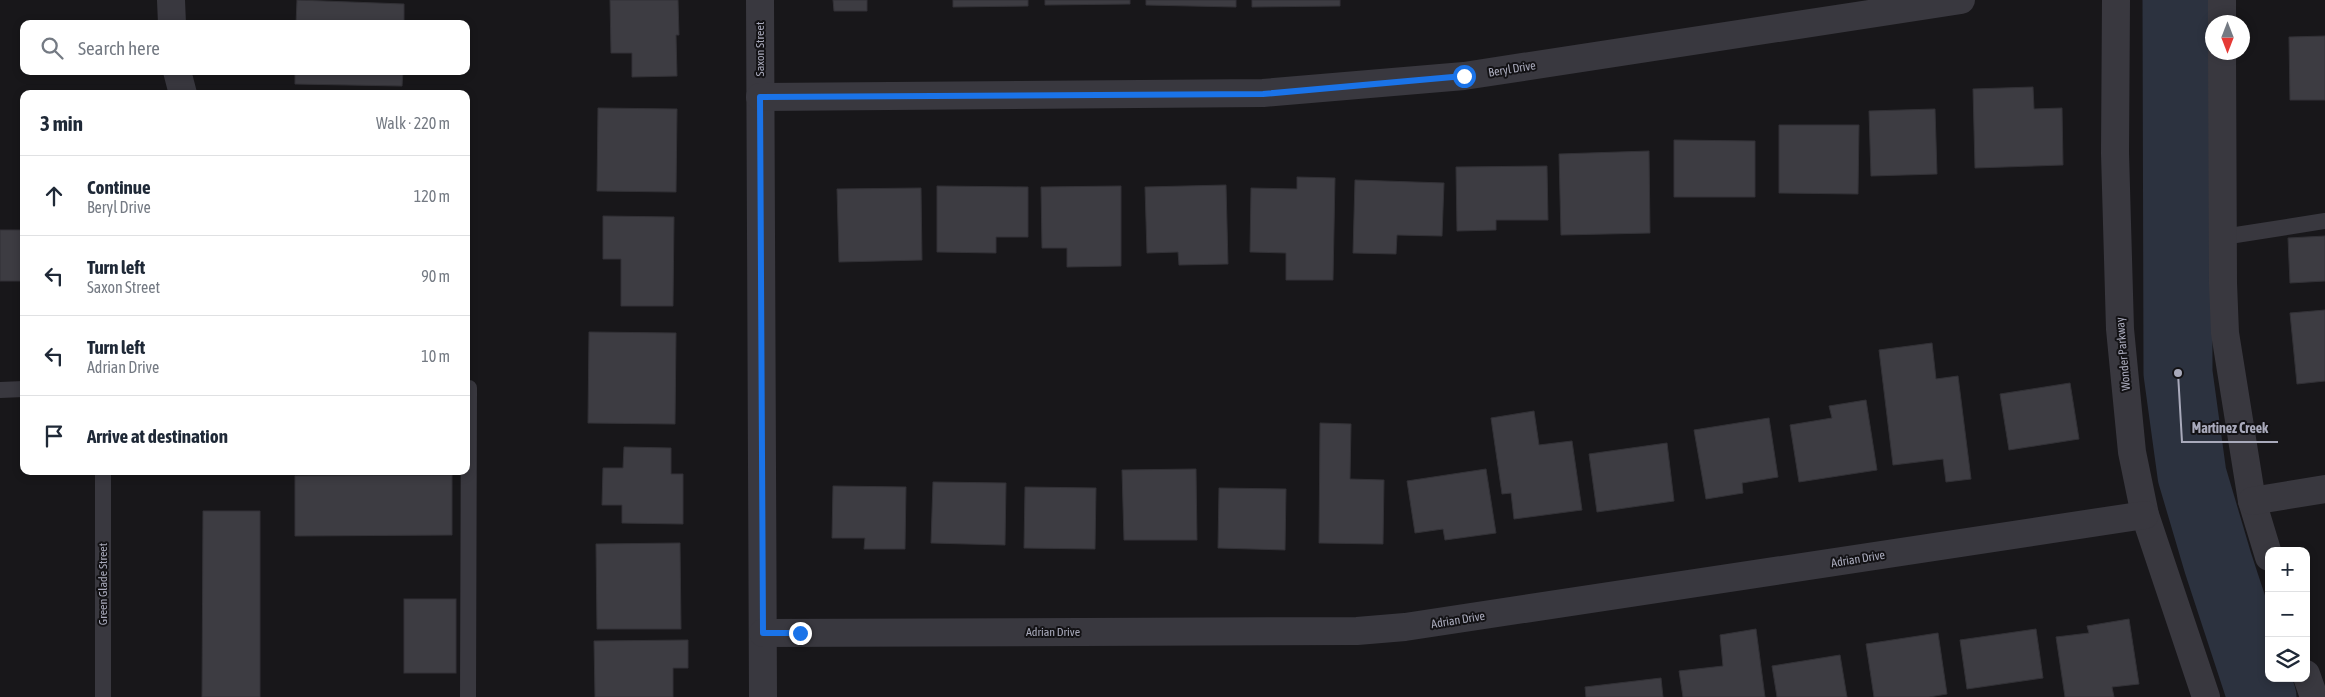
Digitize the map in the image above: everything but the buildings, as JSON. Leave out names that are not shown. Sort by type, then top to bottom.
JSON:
[{"type":"street","points":[[171,0],[172,20]]},
{"type":"street","name":"Saxon Street","points":[[760,0],[763,697]]},
{"type":"street","name":"Beryl Drive","points":[[760,97],[1263,94],[1464,76],[1961,0]]},
{"type":"street","name":"Wonder Parkway","points":[[2116,0],[2115,153],[2120,329],[2132,452],[2145,515],[2206,697]]},
{"type":"street","points":[[2222,0],[2222,15]]},
{"type":"street","points":[[2222,60],[2225,333],[2252,501],[2266,547]]},
{"type":"street","points":[[178,75],[182,90]]},
{"type":"street","points":[[2252,501],[2325,489]]},
{"type":"street","name":"Adrian Drive","points":[[763,633],[1357,631],[1405,628],[2145,515]]},
{"type":"street","points":[[2309,682],[2314,697]]},
{"type":"lane","points":[[2223,237],[2325,221]]},
{"type":"lane","points":[[0,390],[20,390]]},
{"type":"lane","name":"Green Glade Street","points":[[103,475],[103,697]]},
{"type":"lane","points":[[468,475],[468,697]]},
{"type":"waterway","points":[[2177,0],[2178,373],[2192,475],[2218,563],[2262,697]]},
{"type":"place","name":"Martinez Creek","points":[[2178,373]]},
{"type":"route","points":[[800,633],[763,633],[760,97],[1263,94],[1464,76]]}]
